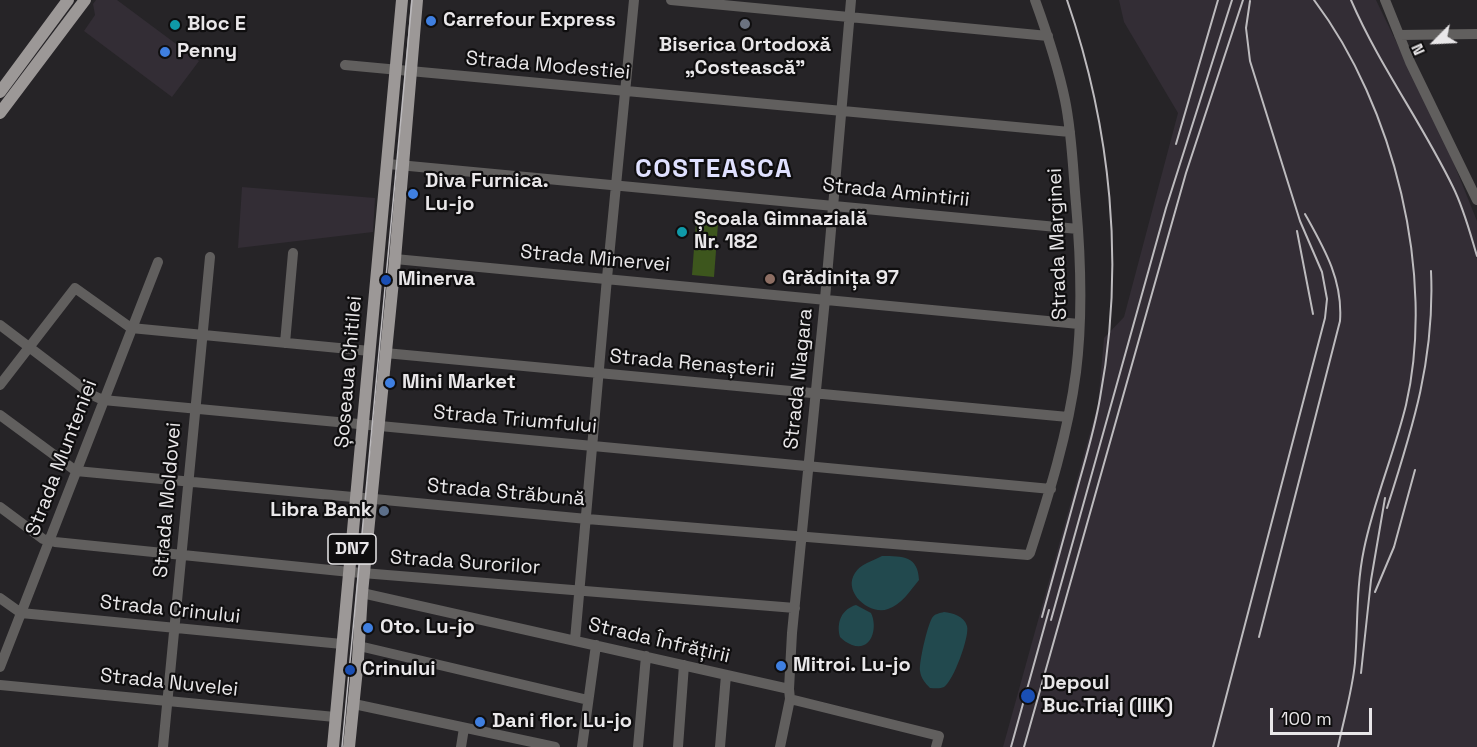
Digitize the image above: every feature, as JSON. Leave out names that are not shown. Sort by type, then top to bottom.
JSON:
[{"type":"main road","points":[[0,113],[68,0]]},
{"type":"main road","points":[[0,92],[29,64],[85,0]]},
{"type":"main road","name":"Șoseaua Chitilei","points":[[349,747],[364,573],[364,425],[402,0]]},
{"type":"main road","name":"Șoseaua Chitilei","points":[[333,747],[350,572],[378,426],[417,0]]},
{"type":"street","points":[[575,640],[634,0]]},
{"type":"street","points":[[671,0],[1048,36]]},
{"type":"street","name":"Strada Niagara","points":[[780,747],[789,694],[851,0]]},
{"type":"street","name":"Strada Marginei","points":[[1028,555],[1051,489],[1068,417],[1076,374],[1081,278],[1070,132],[1065,100],[1048,36],[1035,0]]},
{"type":"street","points":[[1385,0],[1447,142],[1477,200]]},
{"type":"street","points":[[1399,35],[1477,34]]},
{"type":"street","name":"Strada Modestiei","points":[[345,65],[1070,132]]},
{"type":"street","name":"Strada Amintirii","points":[[388,164],[1078,229]]},
{"type":"street","points":[[285,343],[293,253]]},
{"type":"street","name":"Strada Moldovei","points":[[163,747],[210,257]]},
{"type":"street","name":"Strada Minervei","points":[[395,259],[1080,324]]},
{"type":"street","name":"Strada Munteniei","points":[[0,667],[158,262]]},
{"type":"street","points":[[0,385],[75,288],[131,328],[370,351]]},
{"type":"street","name":"Strada Triumfului","points":[[0,325],[92,395],[103,400],[1051,489]]},
{"type":"street","name":"Strada Renașterii","points":[[385,353],[1068,417]]},
{"type":"street","points":[[0,415],[76,471]]},
{"type":"street","name":"Strada Străbună","points":[[76,471],[586,519],[1028,555]]},
{"type":"street","name":"Strada Surorilor","points":[[0,507],[49,541],[350,572],[795,608]]},
{"type":"street","name":"Strada Înfrățirii","points":[[362,593],[726,675],[938,742]]},
{"type":"street","points":[[0,598],[21,614]]},
{"type":"street","name":"Strada Crinului","points":[[21,614],[342,645]]},
{"type":"street","points":[[582,747],[596,645]]},
{"type":"street","points":[[359,646],[588,700]]},
{"type":"street","points":[[638,747],[646,656]]},
{"type":"street","points":[[678,747],[684,665]]},
{"type":"street","points":[[720,747],[726,675]]},
{"type":"street","name":"Strada Nuvelei","points":[[0,685],[335,717]]},
{"type":"street","points":[[354,704],[464,728],[517,743],[555,747]]},
{"type":"street","points":[[461,747],[464,728]]},
{"type":"shaded area","points":[[96,0],[117,0],[199,61],[172,97],[84,31],[95,15],[93,4]]},
{"type":"shaded area","points":[[1119,0],[1376,0],[1448,149],[1477,221],[1477,747],[1003,747],[1098,404],[1104,338],[1124,317],[1178,113],[1124,22]]},
{"type":"shaded area","points":[[242,187],[375,198],[373,232],[238,248]]},
{"type":"green space","points":[[696,222],[718,224],[714,277],[692,275]]},
{"type":"water","points":[[882,556],[908,559],[916,566],[919,580],[897,604],[881,610],[866,606],[860,601],[852,588],[852,580],[860,567]]},
{"type":"water","points":[[856,605],[871,613],[874,625],[869,642],[859,646],[852,645],[840,637],[839,631],[841,617]]},
{"type":"water","points":[[944,612],[961,617],[967,626],[966,639],[948,683],[942,688],[930,688],[921,674],[922,653],[932,618]]},
{"type":"tram line","points":[[342,747],[412,0]]},
{"type":"railway","points":[[1042,617],[1096,420],[1108,348],[1112,298],[1112,247],[1103,147],[1094,97],[1067,0]]},
{"type":"railway","points":[[1176,144],[1218,0]]},
{"type":"railway","points":[[1051,620],[1166,208],[1232,0]]},
{"type":"railway","points":[[1024,747],[1186,173],[1243,0]]},
{"type":"railway","points":[[1314,0],[1342,43],[1366,90],[1386,140],[1401,194],[1411,248],[1416,302],[1414,355],[1406,405],[1373,513],[1361,563],[1354,674],[1338,747]]},
{"type":"railway","points":[[1351,0],[1374,48],[1453,187],[1464,212],[1477,256]]},
{"type":"railway","points":[[1213,747],[1325,318],[1327,299],[1322,272],[1300,221],[1250,61],[1246,28],[1250,1]]},
{"type":"railway","points":[[1259,637],[1340,321],[1338,292],[1331,265],[1305,214]]},
{"type":"railway","points":[[1297,231],[1313,314]]},
{"type":"railway","points":[[1387,508],[1413,420],[1426,363],[1431,271]]},
{"type":"railway","points":[[1375,592],[1394,547],[1415,470]]},
{"type":"railway","points":[[1361,673],[1371,580],[1385,498]]},
{"type":"railway","points":[[1011,747],[1049,610]]},
{"type":"place","name":"Carrefour Express","points":[[431,21]]},
{"type":"place","name":"Biserica Ortodoxă „Costească”","points":[[745,24]]},
{"type":"place","name":"Bloc E","points":[[175,25]]},
{"type":"place","name":"Penny","points":[[165,52]]},
{"type":"place","name":"Diva Furnica. Lu-jo","points":[[413,194]]},
{"type":"place","name":"Școala Gimnazială Nr. 182","points":[[682,232]]},
{"type":"place","name":"Grădinița 97","points":[[770,279]]},
{"type":"place","name":"Minerva","points":[[386,280]]},
{"type":"place","name":"Mini Market","points":[[390,383]]},
{"type":"place","name":"Libra Bank","points":[[384,511]]},
{"type":"place","name":"Oto. Lu-jo","points":[[368,628]]},
{"type":"place","name":"Mitroi. Lu-jo","points":[[781,666]]},
{"type":"place","name":"Crinului","points":[[350,670]]},
{"type":"place","name":"Depoul Buc.Triaj (IIIK)","points":[[1028,696]]},
{"type":"place","name":"Dani flor. Lu-jo","points":[[480,722]]},
{"type":"district","name":"COSTEASCA","points":[[714,170]]}]
